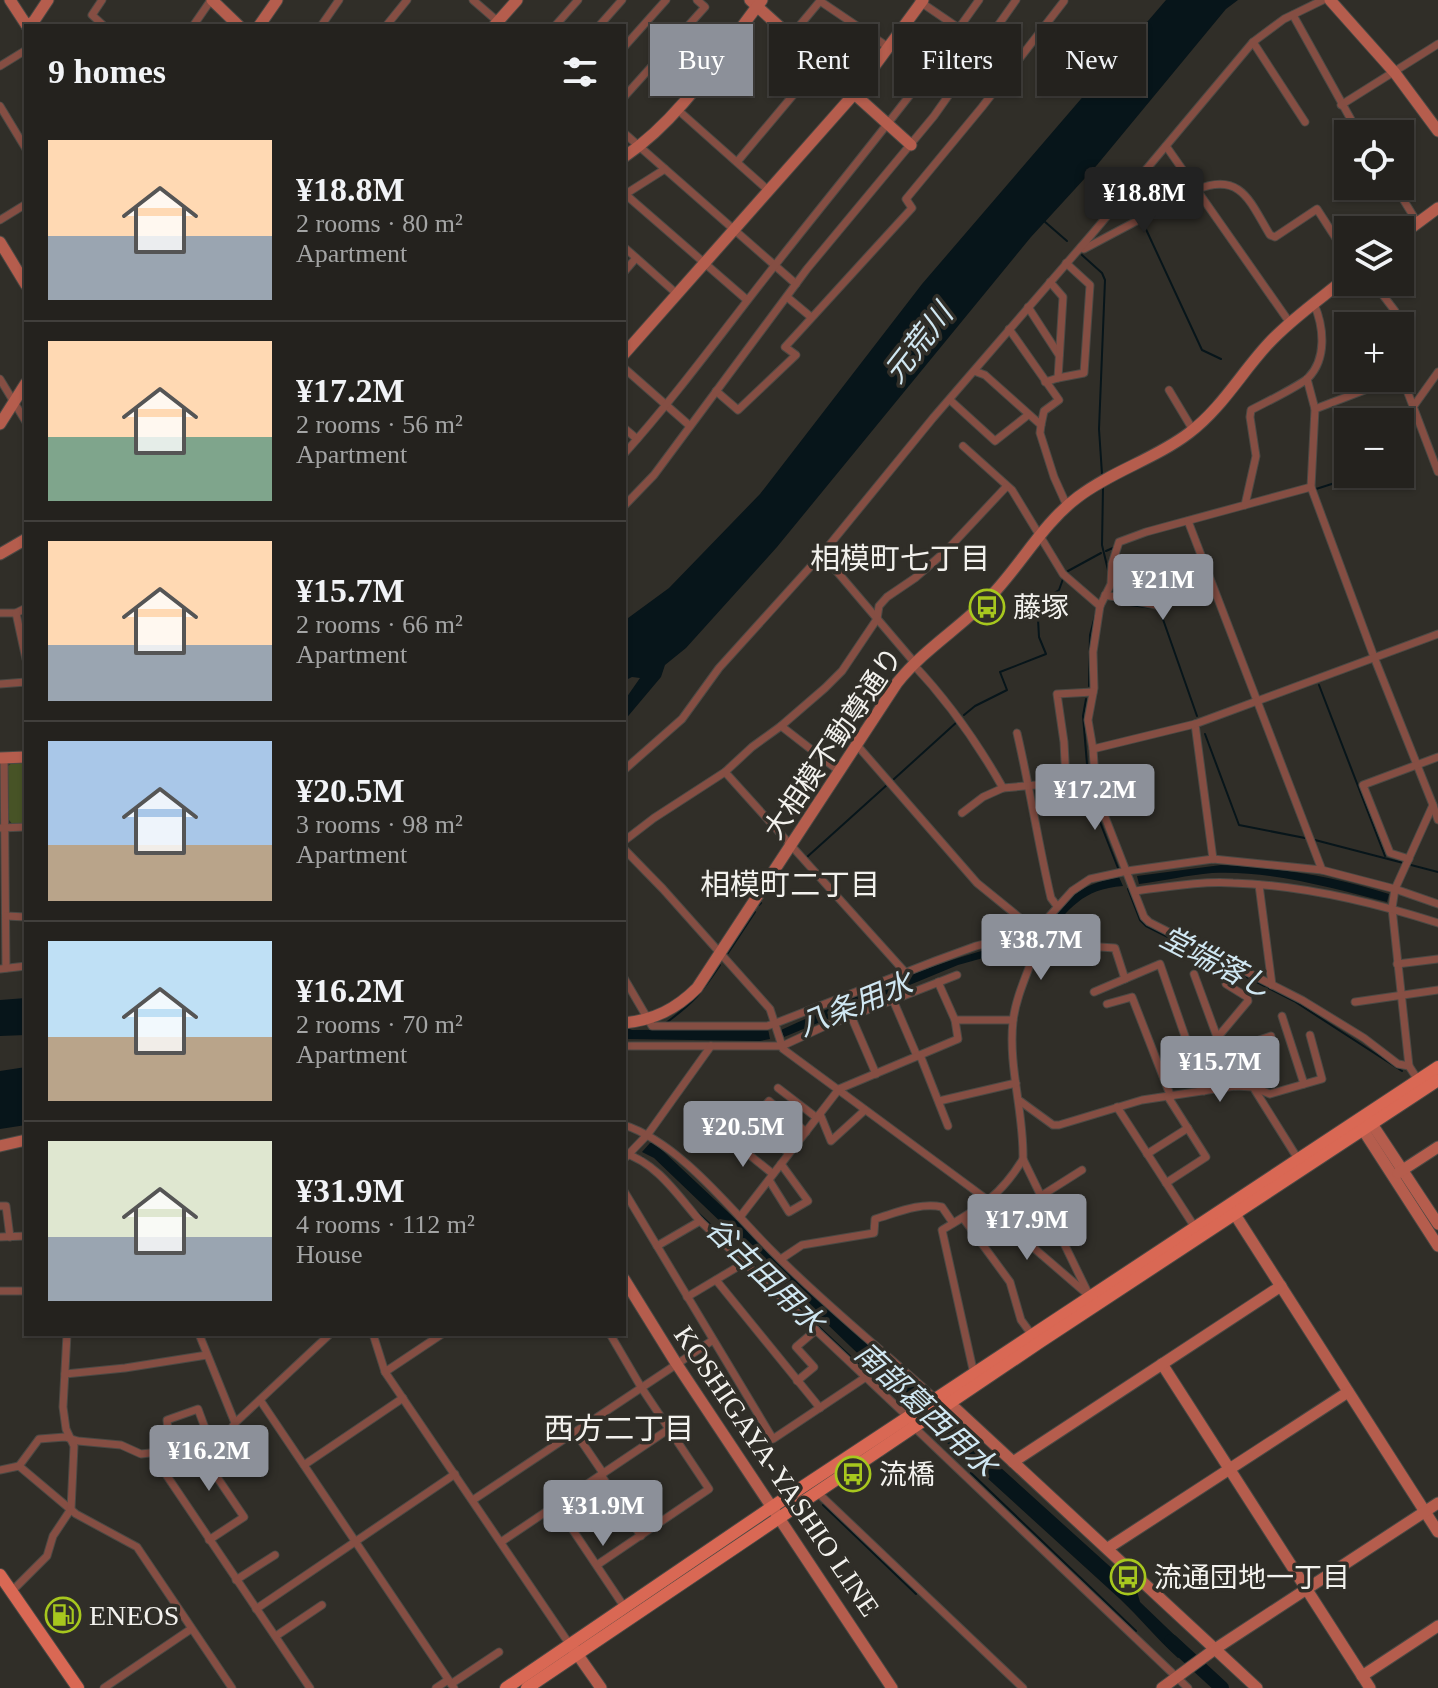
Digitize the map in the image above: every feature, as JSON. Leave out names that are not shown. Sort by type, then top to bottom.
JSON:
[{"type":"main road","points":[[942,1402],[974,1374],[1090,1297],[1234,1213],[1438,1067]]},
{"type":"main road","points":[[506,1688],[573,1649],[1198,1232],[1298,1159],[1438,1080]]},
{"type":"main road","points":[[527,1688],[625,1608],[776,1512],[817,1492],[912,1422]]},
{"type":"main road","points":[[0,1575],[78,1688]]},
{"type":"street","points":[[10,0],[26,24]]},
{"type":"street","points":[[30,24],[48,0]]},
{"type":"street","points":[[102,0],[92,15],[102,24]]},
{"type":"street","points":[[194,24],[211,0],[237,24]]},
{"type":"street","points":[[260,24],[277,0]]},
{"type":"street","points":[[322,24],[339,0]]},
{"type":"street","points":[[388,24],[407,0]]},
{"type":"street","points":[[473,0],[497,24]]},
{"type":"street","points":[[499,24],[517,0]]},
{"type":"street","points":[[557,24],[578,0]]},
{"type":"street","points":[[601,24],[622,0]]},
{"type":"street","points":[[626,45],[666,0]]},
{"type":"street","points":[[626,95],[705,7],[697,0]]},
{"type":"street","points":[[963,24],[979,0]]},
{"type":"street","points":[[1000,24],[1016,0]]},
{"type":"street","points":[[626,768],[682,719],[725,662],[822,554],[1253,42],[1293,15],[1323,0]]},
{"type":"street","points":[[1330,0],[1395,73],[1438,131]]},
{"type":"street","points":[[801,24],[820,1],[854,24]]},
{"type":"street","points":[[878,61],[921,1],[953,24]]},
{"type":"street","points":[[716,391],[738,410],[796,355],[785,347],[912,208],[906,199],[1064,1]]},
{"type":"street","points":[[626,156],[640,147],[678,110],[756,2],[777,24]]},
{"type":"street","points":[[1293,15],[1350,120]]},
{"type":"street","points":[[878,40],[888,47]]},
{"type":"street","points":[[1253,42],[1305,122]]},
{"type":"street","points":[[1341,105],[1438,44]]},
{"type":"street","points":[[0,66],[24,51]]},
{"type":"street","points":[[737,162],[792,96]]},
{"type":"street","points":[[626,352],[852,96]]},
{"type":"street","points":[[856,96],[911,145]]},
{"type":"street","points":[[626,452],[667,406],[747,300],[911,96]]},
{"type":"street","points":[[626,504],[654,475],[796,284],[948,96]]},
{"type":"street","points":[[0,106],[24,146]]},
{"type":"street","points":[[678,110],[768,190]]},
{"type":"street","points":[[626,135],[796,284]]},
{"type":"street","points":[[1166,146],[1290,323]]},
{"type":"street","points":[[626,194],[665,169]]},
{"type":"street","points":[[1081,247],[1084,249],[1146,216],[1139,199],[1183,171]]},
{"type":"street","points":[[1196,190],[1211,184],[1236,187],[1245,195],[1270,235],[1275,237],[1317,209],[1334,235]]},
{"type":"street","points":[[626,196],[747,300]]},
{"type":"street","points":[[1404,200],[1417,222]]},
{"type":"street","points":[[0,220],[24,205]]},
{"type":"street","points":[[1414,224],[1438,208]]},
{"type":"street","points":[[1,244],[24,282]]},
{"type":"street","points":[[626,249],[677,294]]},
{"type":"street","points":[[626,270],[636,258]]},
{"type":"street","points":[[1045,382],[1084,373],[1090,285],[1066,263]]},
{"type":"street","points":[[1050,282],[1063,297],[1058,378]]},
{"type":"street","name":"大相模不動尊通り","points":[[626,1023],[647,1020],[686,999],[720,954],[913,662],[990,597],[1067,506],[1100,482],[1193,430],[1227,397],[1258,355],[1290,323],[1334,288]]},
{"type":"street","points":[[787,297],[811,317]]},
{"type":"street","points":[[1245,505],[1256,456],[1251,410],[1307,379],[1323,342],[1314,304]]},
{"type":"street","points":[[1028,307],[1059,355]]},
{"type":"street","points":[[1009,329],[1059,400],[1044,411],[1040,433],[1067,506]]},
{"type":"street","points":[[980,363],[985,375]]},
{"type":"street","points":[[626,370],[690,426]]},
{"type":"street","points":[[974,371],[985,375],[1041,425]]},
{"type":"street","points":[[1413,407],[1438,372]]},
{"type":"street","points":[[0,379],[24,419]]},
{"type":"street","points":[[1307,379],[1315,409],[1311,487],[1438,820]]},
{"type":"street","points":[[0,424],[24,386]]},
{"type":"street","points":[[1169,390],[1193,430]]},
{"type":"street","points":[[1315,409],[1358,392]]},
{"type":"street","points":[[1406,392],[1438,472]]},
{"type":"street","points":[[950,400],[995,441],[1028,415]]},
{"type":"street","points":[[626,430],[637,439]]},
{"type":"street","points":[[963,446],[1012,490],[1063,574],[1100,606]]},
{"type":"street","points":[[626,839],[725,772],[842,671],[877,619],[879,606],[887,597],[946,551],[1006,487]]},
{"type":"street","points":[[1311,487],[1119,542],[1112,564],[1111,584],[1100,606],[1093,652],[1093,692],[1088,720],[1096,794],[1144,917],[1149,922],[1335,1019],[1398,1064],[1409,1066]]},
{"type":"street","points":[[1188,521],[1322,870]]},
{"type":"street","points":[[0,554],[24,540]]},
{"type":"street","points":[[822,554],[957,716],[1003,788]]},
{"type":"street","points":[[1105,595],[1161,606],[1211,582]]},
{"type":"street","points":[[0,613],[16,613],[24,609]]},
{"type":"street","points":[[16,613],[24,650]]},
{"type":"street","points":[[1093,749],[1195,724],[1438,634]]},
{"type":"street","points":[[0,684],[24,682]]},
{"type":"street","points":[[1066,781],[1057,694],[1093,692]]},
{"type":"street","points":[[1195,724],[1213,859]]},
{"type":"street","points":[[781,726],[839,771]]},
{"type":"street","points":[[1017,733],[1029,785],[1036,837],[1051,898],[1057,906]]},
{"type":"street","points":[[856,744],[977,883],[1036,931],[1038,943],[1013,1020],[1012,1047],[1020,1101],[1023,1159],[1090,1297]]},
{"type":"street","points":[[24,757],[2,758],[6,916],[3,968],[24,966]]},
{"type":"street","points":[[1409,859],[1390,853],[1363,785],[1438,757]]},
{"type":"street","points":[[725,772],[905,972]]},
{"type":"street","points":[[962,813],[983,797],[1003,788],[1094,780]]},
{"type":"street","points":[[1418,1080],[1409,1066],[1393,906],[1395,891],[1433,805]]},
{"type":"street","points":[[2,828],[24,827]]},
{"type":"street","points":[[626,851],[770,1009],[780,1043],[987,1203],[1090,1297]]},
{"type":"street","points":[[626,982],[652,1026],[767,1026],[976,946],[1036,931],[1072,891],[1090,879],[1213,859],[1322,870],[1438,904]]},
{"type":"street","points":[[1134,888],[1198,883],[1259,885],[1393,906],[1438,923]]},
{"type":"street","points":[[1259,885],[1272,985]]},
{"type":"street","points":[[6,916],[24,917]]},
{"type":"street","points":[[1038,943],[1115,948],[1125,979]]},
{"type":"street","points":[[1397,964],[1438,959]]},
{"type":"street","points":[[1094,992],[1160,964],[1204,1091]]},
{"type":"street","points":[[1194,974],[1235,1086]]},
{"type":"street","points":[[626,1046],[780,1043],[957,975]]},
{"type":"street","points":[[740,1217],[839,1089],[958,1039],[955,1020],[938,982]]},
{"type":"street","points":[[1217,1038],[1248,1001],[1247,997],[1226,984]]},
{"type":"street","points":[[1355,1002],[1438,990]]},
{"type":"street","points":[[1107,1004],[1132,997],[1170,1097],[1206,1157],[1166,1183]]},
{"type":"street","points":[[893,1000],[948,1126]]},
{"type":"street","points":[[851,1016],[876,1074]]},
{"type":"street","points":[[1282,1016],[1304,1084]]},
{"type":"street","points":[[955,1020],[1013,1020]]},
{"type":"street","points":[[1020,1101],[1053,1125],[1117,1107],[1235,1086],[1253,1087],[1270,1094],[1322,1079],[1310,1035]]},
{"type":"street","points":[[1271,1036],[1239,1047],[1253,1087],[1298,1159]]},
{"type":"street","points":[[711,1046],[648,1134],[626,1155],[646,1163],[666,1180],[700,1221],[1188,1688]]},
{"type":"street","points":[[939,1101],[1016,1083]]},
{"type":"street","points":[[778,1088],[818,1116],[831,1141],[865,1110]]},
{"type":"street","points":[[789,1153],[750,1123],[769,1101],[806,1132]]},
{"type":"street","points":[[1117,1107],[1198,1232]]},
{"type":"street","points":[[1364,1122],[1398,1173],[1438,1224]]},
{"type":"street","points":[[626,1126],[658,1140],[781,1259],[1013,1462],[1257,1688]]},
{"type":"street","points":[[1147,1154],[1188,1128]]},
{"type":"street","points":[[0,1146],[24,1140]]},
{"type":"street","points":[[731,1140],[771,1177],[789,1212],[808,1201],[781,1164]]},
{"type":"street","points":[[1398,1173],[1438,1147]]},
{"type":"street","points":[[974,1374],[942,1230],[987,1203],[1023,1159]]},
{"type":"street","points":[[1041,1196],[1082,1170]]},
{"type":"street","points":[[1398,1173],[1438,1246]]},
{"type":"street","points":[[626,1194],[773,1439],[866,1377]]},
{"type":"street","points":[[781,1259],[802,1245],[874,1233],[875,1219],[912,1208],[932,1204],[942,1207],[953,1223]]},
{"type":"street","points":[[0,1206],[6,1206],[10,1237]]},
{"type":"street","points":[[1234,1213],[1438,1532]]},
{"type":"street","points":[[963,1218],[1010,1282],[1021,1320],[1032,1335]]},
{"type":"street","points":[[657,1246],[700,1221]]},
{"type":"street","points":[[0,1237],[24,1236]]},
{"type":"street","points":[[687,1297],[744,1263]]},
{"type":"street","points":[[716,1280],[820,1408]]},
{"type":"street","name":"KOSHIGAYA-YASHIO LINE","points":[[626,1282],[676,1363],[892,1688]]},
{"type":"street","points":[[1013,1462],[1281,1286]]},
{"type":"street","points":[[0,1291],[24,1291]]},
{"type":"street","points":[[797,1381],[814,1367],[796,1347],[816,1330]]},
{"type":"street","points":[[12,1591],[47,1556],[53,1536],[71,1509],[74,1446],[66,1429],[63,1407],[67,1336]]},
{"type":"street","points":[[200,1336],[235,1423]]},
{"type":"street","points":[[0,1470],[19,1466],[39,1439],[121,1445],[141,1454],[221,1445],[235,1423],[328,1336]]},
{"type":"street","points":[[374,1336],[385,1372],[601,1688]]},
{"type":"street","points":[[385,1372],[439,1336]]},
{"type":"street","points":[[597,1565],[709,1489],[611,1336]]},
{"type":"street","points":[[473,1500],[713,1340]]},
{"type":"street","points":[[65,1374],[207,1355]]},
{"type":"street","points":[[1162,1364],[1370,1688]]},
{"type":"street","points":[[1108,1548],[1348,1392]]},
{"type":"street","points":[[304,1465],[403,1398]]},
{"type":"street","points":[[260,1400],[451,1684]]},
{"type":"street","points":[[212,1447],[198,1409],[167,1420],[166,1453],[162,1467],[310,1688]]},
{"type":"street","points":[[501,1542],[669,1429]]},
{"type":"street","points":[[575,1432],[641,1536]]},
{"type":"street","points":[[202,1448],[202,1455],[244,1517],[209,1540]]},
{"type":"street","points":[[19,1466],[71,1509],[137,1547],[232,1688]]},
{"type":"street","points":[[256,1609],[455,1474]]},
{"type":"street","points":[[817,1492],[1023,1688]]},
{"type":"street","points":[[1162,1688],[1203,1657],[1438,1503]]},
{"type":"street","points":[[556,1505],[625,1608]]},
{"type":"street","points":[[236,1580],[275,1555]]},
{"type":"street","points":[[276,1636],[322,1605]]},
{"type":"street","points":[[1362,1676],[1438,1626]]},
{"type":"street","points":[[104,1688],[191,1629]]},
{"type":"street","points":[[436,1688],[451,1684],[499,1652]]},
{"type":"green space","points":[[24,761],[24,824],[13,825],[9,820],[8,766]]},
{"type":"water","name":"元荒川","points":[[1166,0],[1238,0],[1226,9],[1097,165],[1031,237],[777,547],[686,648],[665,665],[661,677],[626,719],[626,698],[640,678],[626,680],[626,620],[669,588],[760,494],[922,284],[1084,96],[1146,96],[1145,24]]},
{"type":"water","points":[[1221,865],[1306,874],[1389,894],[1387,902],[1301,881],[1256,874],[1212,873],[1139,884],[1137,876]]},
{"type":"water","points":[[1119,877],[1123,886],[1097,891],[1078,902],[1044,939],[1043,933],[1050,926],[1050,920],[1073,896],[1096,883]]},
{"type":"water","name":"八条用水","points":[[1033,939],[1033,944],[958,965],[784,1037],[781,1030],[937,965]]},
{"type":"water","points":[[24,998],[24,1035],[0,1036],[0,1000]]},
{"type":"water","points":[[626,1028],[768,1029],[770,1039],[626,1039]]},
{"type":"water","points":[[24,1067],[24,1125],[0,1129],[0,1071]]},
{"type":"water","points":[[650,1143],[663,1151],[920,1393],[906,1398],[899,1393],[654,1158],[642,1152]]},
{"type":"water","points":[[948,1420],[1137,1591],[1140,1602],[1189,1649],[1178,1658],[1120,1599],[940,1435],[935,1428]]},
{"type":"waterway","name":"堂端落し","points":[[1044,221],[1067,241]]},
{"type":"waterway","points":[[1144,225],[1202,350],[1221,359]]},
{"type":"waterway","name":"堂端落し","points":[[1082,255],[1102,273],[1105,280],[1099,429],[1102,474]]},
{"type":"waterway","points":[[1316,489],[1334,483]]},
{"type":"waterway","name":"堂端落し","points":[[1103,488],[1102,545],[1108,570]]},
{"type":"waterway","points":[[1106,551],[1115,547]]},
{"type":"waterway","points":[[1068,571],[1101,553]]},
{"type":"waterway","points":[[1036,611],[1036,604],[1059,590],[1063,579]]},
{"type":"waterway","points":[[1112,600],[1153,608]]},
{"type":"waterway","points":[[1159,608],[1197,716]]},
{"type":"waterway","name":"堂端落し","points":[[1089,686],[1090,635],[1096,612]]},
{"type":"waterway","points":[[964,715],[1007,690],[1000,672],[1046,654],[1039,637],[1038,619]]},
{"type":"waterway","points":[[1319,685],[1385,856]]},
{"type":"waterway","name":"堂端落し","points":[[1086,699],[1083,716],[1088,776]]},
{"type":"waterway","points":[[894,779],[958,721]]},
{"type":"waterway","points":[[1205,734],[1239,825],[1305,838]]},
{"type":"waterway","name":"堂端落し","points":[[1088,783],[1089,794],[1118,868]]},
{"type":"waterway","points":[[807,857],[888,784]]},
{"type":"waterway","points":[[1315,840],[1438,872]]},
{"type":"waterway","points":[[770,891],[787,875]]},
{"type":"waterway","name":"堂端落し","points":[[1128,889],[1140,920],[1146,926],[1294,1001],[1402,1071]]},
{"type":"waterway","points":[[728,953],[755,912]]},
{"type":"waterway","points":[[666,1023],[696,997],[720,965]]},
{"type":"waterway","name":"谷古田用水","points":[[642,1157],[668,1179]]},
{"type":"waterway","name":"谷古田用水","points":[[696,1211],[889,1393]]},
{"type":"waterway","name":"南部葛西用水","points":[[895,1385],[953,1439]]},
{"type":"waterway","name":"谷古田用水","points":[[971,1473],[1136,1631]]},
{"type":"waterway","points":[[823,1505],[916,1594]]},
{"type":"waterway","name":"南部葛西用水","points":[[1171,1641],[1222,1688]]},
{"type":"place","name":"藤塚","points":[[987,607]]},
{"type":"place","name":"流橋","points":[[853,1474]]},
{"type":"place","name":"流通団地一丁目","points":[[1128,1577]]},
{"type":"place","name":"ENEOS","points":[[63,1615]]},
{"type":"district","name":"相模町七丁目","points":[[900,558]]},
{"type":"district","name":"相模町二丁目","points":[[790,884]]},
{"type":"district","name":"西方二丁目","points":[[619,1428]]}]
